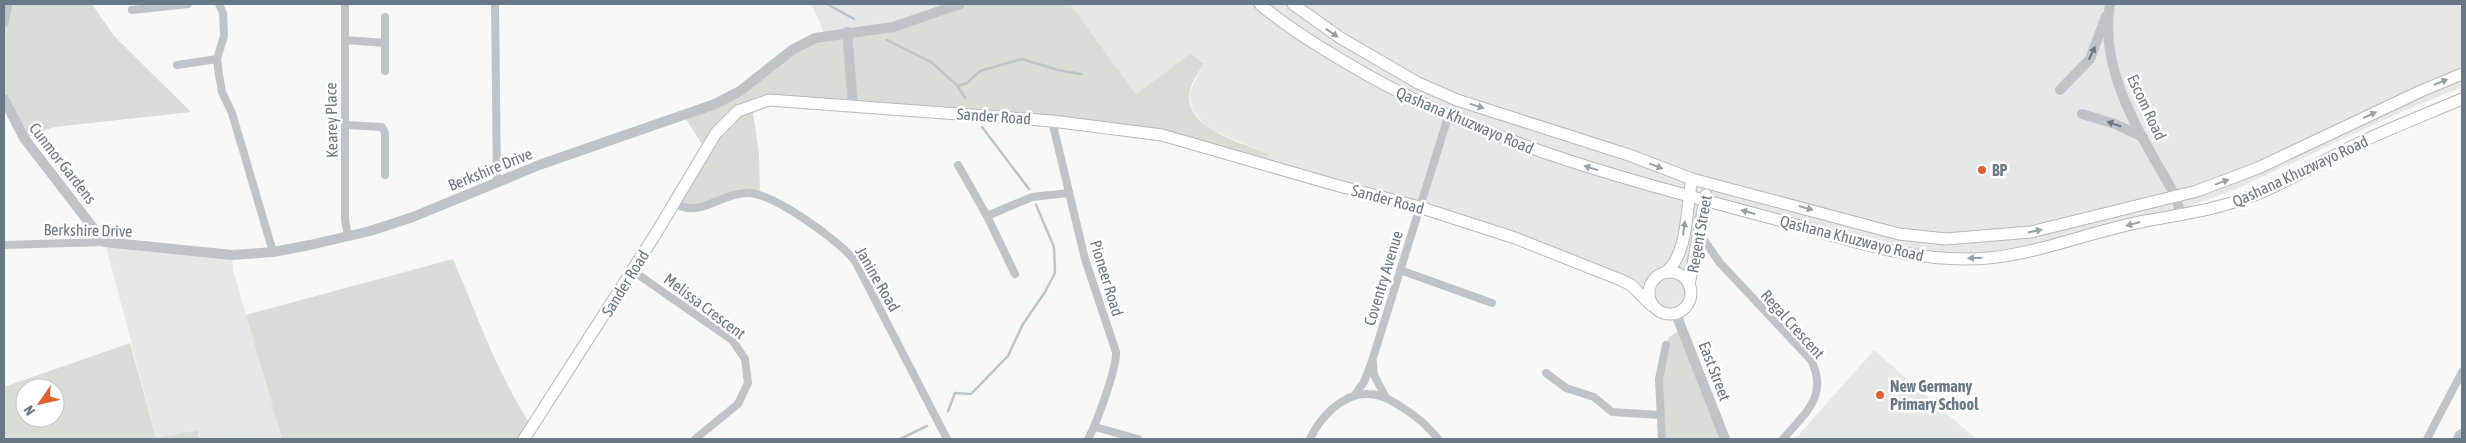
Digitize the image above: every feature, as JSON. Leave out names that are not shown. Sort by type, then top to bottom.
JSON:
[{"type":"main road","name":"Qashana Khuzwayo Road","points":[[1260,4],[1306,38],[1342,61],[1401,95],[1448,117],[1536,150],[1705,200],[1892,250],[1928,257],[1964,259],[2011,255],[2144,221],[2216,209],[2259,193],[2357,144],[2462,99]]},
{"type":"main road","name":"Qashana Khuzwayo Road","points":[[1293,4],[1339,38],[1418,83],[1457,100],[1629,155],[1708,184],[1899,234],[1946,239],[2031,232],[2176,197],[2258,168],[2412,95],[2462,74]]},
{"type":"main road","name":"Sander Road","points":[[527,438],[716,133],[738,111],[763,101],[780,99],[1052,120],[1121,128],[1188,141],[1273,168],[1419,207],[1515,238],[1621,280],[1631,285],[1652,304]]},
{"type":"main road","name":"Regent Street","points":[[1666,272],[1678,258],[1692,179]]},
{"type":"main road","name":"Regent Street","points":[[1689,285],[1708,184]]},
{"type":"main road","points":[[1666,272],[1680,275],[1689,285],[1691,292],[1687,305],[1676,314],[1662,313],[1652,304],[1648,291],[1654,278],[1666,272]]},
{"type":"main road","name":"Sander Road","points":[[1621,280],[1642,281],[1654,278]]},
{"type":"street","points":[[4,22],[7,4]]},
{"type":"street","points":[[132,10],[188,4]]},
{"type":"street","points":[[219,4],[223,14],[224,36],[217,60],[222,92],[232,113],[273,252]]},
{"type":"street","name":"Kearey Place","points":[[345,4],[345,220],[348,236]]},
{"type":"street","points":[[495,4],[497,182]]},
{"type":"street","name":"Berkshire Drive","points":[[4,246],[104,242],[232,254],[273,252],[348,236],[412,218],[497,182],[613,138],[715,104],[740,90],[792,50],[815,38],[892,27],[960,4]]},
{"type":"street","points":[[2060,90],[2090,59],[2110,4]]},
{"type":"street","name":"Escom Road","points":[[2110,4],[2108,36],[2114,70],[2121,90],[2144,138],[2176,197],[2181,216]]},
{"type":"street","points":[[385,17],[385,71]]},
{"type":"street","points":[[847,32],[852,105]]},
{"type":"street","points":[[345,40],[385,43]]},
{"type":"street","points":[[178,65],[217,60]]},
{"type":"street","name":"Cunmor Gardens","points":[[4,99],[24,138],[104,242]]},
{"type":"street","points":[[2082,114],[2116,124],[2144,138]]},
{"type":"street","name":"Coventry Avenue","points":[[1354,396],[1364,382],[1372,361],[1448,117]]},
{"type":"street","name":"Pioneer Road","points":[[1052,120],[1085,259],[1116,352],[1115,367],[1095,427],[1088,439]]},
{"type":"street","points":[[346,125],[382,127],[385,133],[385,175]]},
{"type":"street","points":[[958,166],[987,216],[1015,274]]},
{"type":"street","name":"Janine Road","points":[[674,203],[686,208],[697,209],[744,193],[757,194],[792,212],[842,246],[855,261],[947,439]]},
{"type":"street","points":[[987,216],[1032,197],[1069,193]]},
{"type":"street","name":"Regal Crescent","points":[[1699,233],[1720,263],[1807,356],[1816,371],[1819,385],[1816,398],[1783,439]]},
{"type":"street","points":[[1400,270],[1492,303]]},
{"type":"street","name":"Melissa Crescent","points":[[632,271],[732,340],[745,359],[748,382],[738,404],[695,439]]},
{"type":"street","name":"East Street","points":[[1676,314],[1725,439]]},
{"type":"street","points":[[1662,439],[1659,379],[1666,345]]},
{"type":"street","points":[[1372,361],[1374,375],[1386,398]]},
{"type":"street","points":[[2426,439],[2462,372]]},
{"type":"street","points":[[1546,373],[1566,388],[1594,397],[1607,410],[1636,415],[1660,415]]},
{"type":"street","points":[[1310,439],[1326,414],[1354,396],[1369,394],[1386,398],[1412,414],[1438,439]]},
{"type":"street","points":[[1095,427],[1138,439]]},
{"type":"shaded area","points":[[7,4],[92,4],[114,36],[191,112],[54,127],[24,138],[4,98],[4,24]]},
{"type":"shaded area","points":[[811,4],[963,4],[908,24],[826,36]]},
{"type":"shaded area","points":[[963,4],[1070,4],[1136,94],[1191,53],[1204,64],[1193,83],[1189,95],[1191,107],[1197,117],[1219,134],[1269,154],[1263,165],[1162,136],[791,100],[752,105],[759,154],[760,195],[753,193],[697,208],[674,203],[706,150],[683,115],[714,104],[807,42],[868,31]]},
{"type":"shaded area","points":[[1070,4],[2462,4],[2462,87],[2401,112],[2234,190],[2179,210],[2011,254],[1927,256],[1706,200],[1682,329],[1675,315],[1619,280],[1515,238],[1263,165],[1269,154],[1209,129],[1193,111],[1189,93],[1204,63],[1191,53],[1136,94]]},
{"type":"shaded area","points":[[105,242],[232,255],[233,270],[282,439],[198,439],[198,430],[156,438]]},
{"type":"shaded area","points":[[453,259],[498,366],[532,427],[524,439],[282,439],[246,315]]},
{"type":"shaded area","points":[[1682,329],[1725,439],[1662,439],[1659,379],[1669,337]]},
{"type":"shaded area","points":[[130,343],[156,438],[198,430],[198,439],[4,439],[4,387],[15,383],[15,428],[65,428],[65,378],[30,378]]},
{"type":"shaded area","name":"New Germany Primary School","points":[[1874,350],[1976,439],[1795,439]]},
{"type":"waterway","points":[[827,4],[854,19]]},
{"type":"waterway","points":[[887,40],[931,62],[958,86],[967,83],[980,71],[1022,59],[1058,70],[1081,74]]},
{"type":"waterway","points":[[958,87],[965,98]]},
{"type":"waterway","points":[[982,127],[1029,189]]},
{"type":"waterway","points":[[948,411],[955,393],[971,394],[1008,356],[1023,324],[1045,292],[1055,273],[1054,247],[1036,205]]},
{"type":"waterway","points":[[900,439],[927,426]]},
{"type":"place","name":"BP","points":[[1982,170]]},
{"type":"place","name":"New Germany Primary School","points":[[1880,395]]}]
